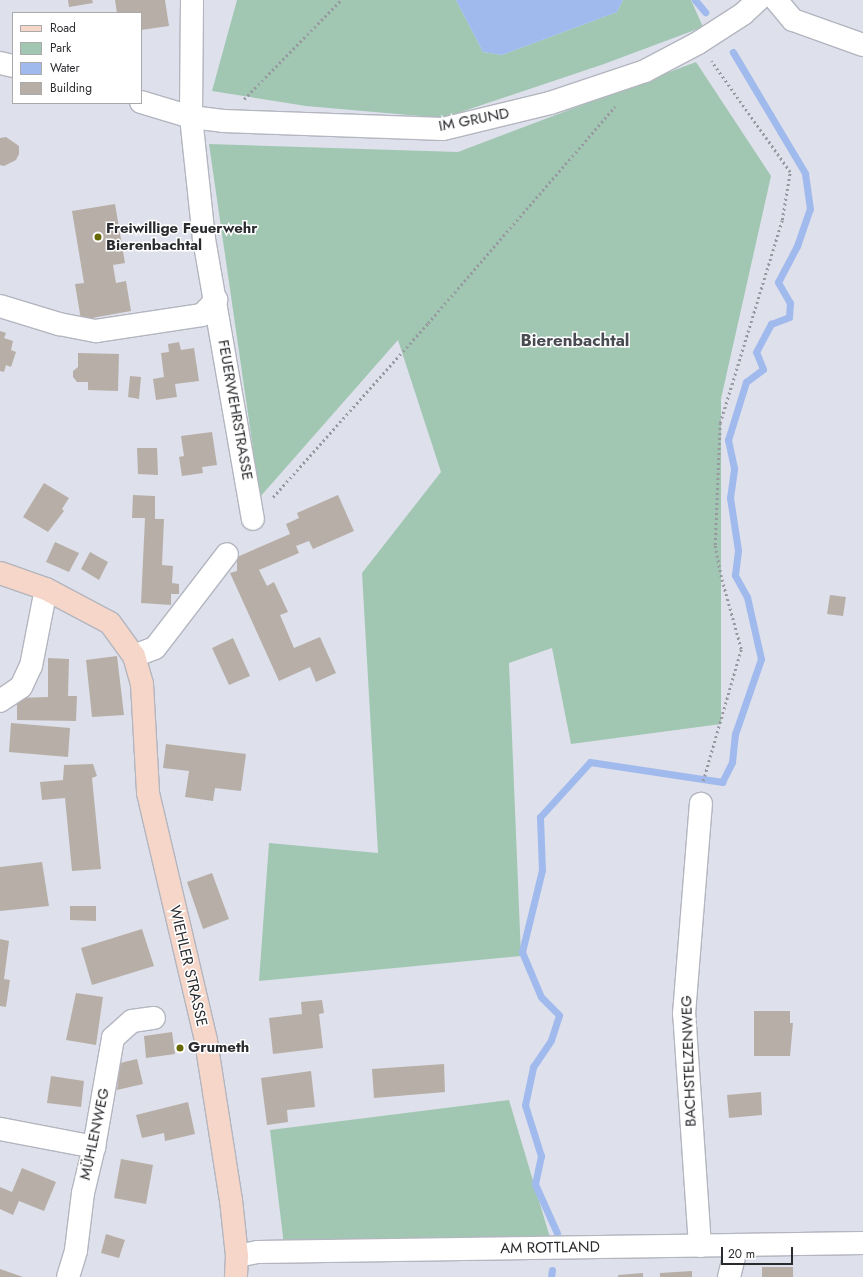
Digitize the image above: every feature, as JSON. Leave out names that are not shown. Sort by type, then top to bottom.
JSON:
[{"type":"main road","name":"WIEHLER STRASSE","points":[[0,572],[46,589],[110,623],[134,656],[142,684],[148,793],[206,1041],[237,1267]]},
{"type":"street","name":"FEUERWEHRSTRASSE","points":[[192,0],[191,116],[204,239],[216,300],[253,519]]},
{"type":"street","name":"IM GRUND","points":[[142,102],[191,116],[223,121],[443,129],[550,103],[645,71],[698,43],[743,14],[758,0]]},
{"type":"street","points":[[776,0],[793,20],[863,45]]},
{"type":"street","points":[[0,63],[12,66]]},
{"type":"street","points":[[0,306],[59,324],[96,331],[202,315],[216,300]]},
{"type":"street","points":[[134,656],[155,648],[227,554]]},
{"type":"street","points":[[0,701],[21,687],[31,666],[46,589]]},
{"type":"street","name":"BACHSTELZENWEG","points":[[700,1246],[684,1014],[701,804]]},
{"type":"street","name":"MÜHLENWEG","points":[[68,1277],[76,1250],[83,1192],[94,1147],[113,1038],[132,1021],[154,1018]]},
{"type":"street","points":[[0,1129],[94,1147]]},
{"type":"street","name":"AM ROTTLAND","points":[[237,1267],[258,1252],[863,1243]]},
{"type":"street","points":[[729,1277],[737,1245]]},
{"type":"path","points":[[223,121],[340,0]]},
{"type":"path","points":[[698,43],[790,172],[782,220],[720,423],[715,546],[720,577],[741,649],[704,771]]},
{"type":"path","points":[[253,519],[428,323],[620,101]]},
{"type":"green space","points":[[237,0],[456,0],[483,52],[502,55],[617,12],[623,0],[691,0],[703,27],[604,64],[443,118],[306,106],[212,91]]},
{"type":"green space","points":[[696,62],[771,176],[721,399],[721,724],[571,744],[552,648],[509,663],[521,956],[259,981],[269,843],[378,853],[362,573],[441,472],[398,340],[260,497],[209,144],[458,152]]},
{"type":"green space","points":[[509,1100],[551,1241],[284,1245],[270,1130]]},
{"type":"water","points":[[456,0],[623,0],[617,12],[502,55],[483,52]]},
{"type":"building","points":[[68,0],[92,0],[93,3],[69,7]]},
{"type":"building","points":[[115,0],[165,0],[169,26],[142,30],[142,12],[117,12]]},
{"type":"building","points":[[6,137],[19,146],[19,154],[16,160],[4,166],[0,165],[0,138]]},
{"type":"building","name":"Freiwillige Feuerwehr Bierenbachtal","points":[[115,204],[125,263],[113,265],[116,283],[126,281],[131,311],[81,320],[75,284],[84,283],[72,211]]},
{"type":"building","points":[[0,331],[6,333],[4,338],[13,341],[11,350],[16,352],[11,367],[6,365],[4,372],[0,371]]},
{"type":"building","points":[[179,342],[181,350],[194,348],[199,381],[175,384],[177,397],[156,400],[153,379],[164,377],[161,353],[169,352],[168,344]]},
{"type":"building","points":[[78,353],[119,354],[118,391],[88,390],[88,382],[77,382],[73,377],[73,371],[78,367]]},
{"type":"building","points":[[130,376],[141,377],[139,399],[128,397]]},
{"type":"building","points":[[212,432],[217,465],[202,467],[203,473],[182,476],[179,457],[184,456],[181,436]]},
{"type":"building","points":[[137,448],[157,448],[158,475],[138,474]]},
{"type":"building","points":[[44,483],[69,498],[62,509],[64,511],[48,532],[23,517]]},
{"type":"building","points":[[133,495],[155,496],[155,519],[164,519],[162,565],[173,566],[172,583],[179,584],[179,594],[171,594],[171,605],[141,603],[145,518],[132,518]]},
{"type":"building","points":[[338,495],[354,531],[313,549],[309,541],[296,546],[299,553],[259,570],[267,586],[274,582],[288,612],[280,615],[294,648],[320,637],[336,673],[316,682],[310,667],[279,681],[230,573],[237,571],[237,557],[290,534],[286,524],[299,518],[297,513]]},
{"type":"building","points":[[55,542],[79,553],[69,572],[46,562]]},
{"type":"building","points":[[90,552],[108,562],[99,580],[81,569]]},
{"type":"building","points":[[830,595],[846,597],[843,616],[827,614]]},
{"type":"building","points":[[233,638],[250,676],[229,685],[212,648]]},
{"type":"building","points":[[117,656],[124,715],[92,717],[86,660]]},
{"type":"building","points":[[48,658],[69,659],[68,696],[77,696],[76,721],[17,720],[17,698],[48,697]]},
{"type":"building","points":[[11,723],[70,728],[68,757],[9,752]]},
{"type":"building","points":[[166,744],[246,754],[241,791],[215,788],[213,801],[185,797],[189,771],[163,768]]},
{"type":"building","points":[[93,764],[97,776],[92,778],[101,869],[72,871],[65,798],[42,800],[40,782],[63,780],[64,765]]},
{"type":"building","points":[[42,862],[49,906],[0,911],[0,867]]},
{"type":"building","points":[[212,873],[229,919],[203,929],[187,882]]},
{"type":"building","points":[[70,906],[96,906],[96,921],[70,920]]},
{"type":"building","points":[[142,929],[154,966],[92,985],[81,948]]},
{"type":"building","points":[[0,939],[9,941],[4,979],[10,980],[6,1007],[0,1006]]},
{"type":"building","points":[[76,993],[103,997],[96,1045],[66,1040]]},
{"type":"building","points":[[322,1000],[324,1013],[319,1014],[323,1048],[273,1054],[269,1018],[302,1014],[301,1002]]},
{"type":"building","points":[[754,1011],[790,1011],[790,1023],[793,1023],[790,1056],[754,1056]]},
{"type":"building","points":[[172,1032],[175,1054],[146,1058],[144,1036]]},
{"type":"building","points":[[137,1059],[143,1084],[117,1090],[120,1063]]},
{"type":"building","points":[[444,1064],[445,1092],[374,1098],[372,1069]]},
{"type":"building","points":[[311,1071],[315,1107],[287,1110],[288,1122],[267,1125],[261,1078]]},
{"type":"building","points":[[51,1076],[84,1081],[81,1107],[47,1103]]},
{"type":"building","points":[[761,1092],[762,1115],[729,1118],[727,1095]]},
{"type":"building","points":[[188,1102],[195,1134],[165,1141],[164,1133],[142,1138],[136,1115]]},
{"type":"building","points":[[121,1159],[153,1165],[146,1204],[114,1198]]},
{"type":"building","points":[[22,1168],[56,1182],[44,1211],[19,1201],[13,1215],[0,1209],[0,1187],[12,1192]]},
{"type":"building","points":[[106,1234],[125,1240],[119,1258],[101,1253]]},
{"type":"building","points":[[762,1267],[793,1267],[793,1277],[762,1277]]},
{"type":"building","points":[[0,1269],[23,1277],[0,1277]]},
{"type":"building","points":[[692,1271],[692,1277],[660,1277],[660,1273]]},
{"type":"building","points":[[643,1273],[643,1277],[618,1277],[618,1275]]},
{"type":"waterway","points":[[695,0],[705,12]]},
{"type":"waterway","points":[[557,1233],[535,1184],[541,1156],[525,1105],[533,1067],[551,1040],[559,1015],[541,997],[522,952],[542,870],[540,817],[590,762],[722,782],[732,762],[735,734],[761,659],[747,597],[735,575],[738,550],[730,498],[734,468],[728,440],[746,382],[763,369],[756,352],[771,324],[789,317],[790,303],[778,282],[797,246],[810,209],[805,173],[733,52]]},
{"type":"waterway","points":[[551,1277],[552,1270]]},
{"type":"place","name":"Freiwillige Feuerwehr Bierenbachtal","points":[[98,237]]},
{"type":"place","name":"Grumeth","points":[[180,1048]]},
{"type":"district","name":"Bierenbachtal","points":[[575,341]]}]
